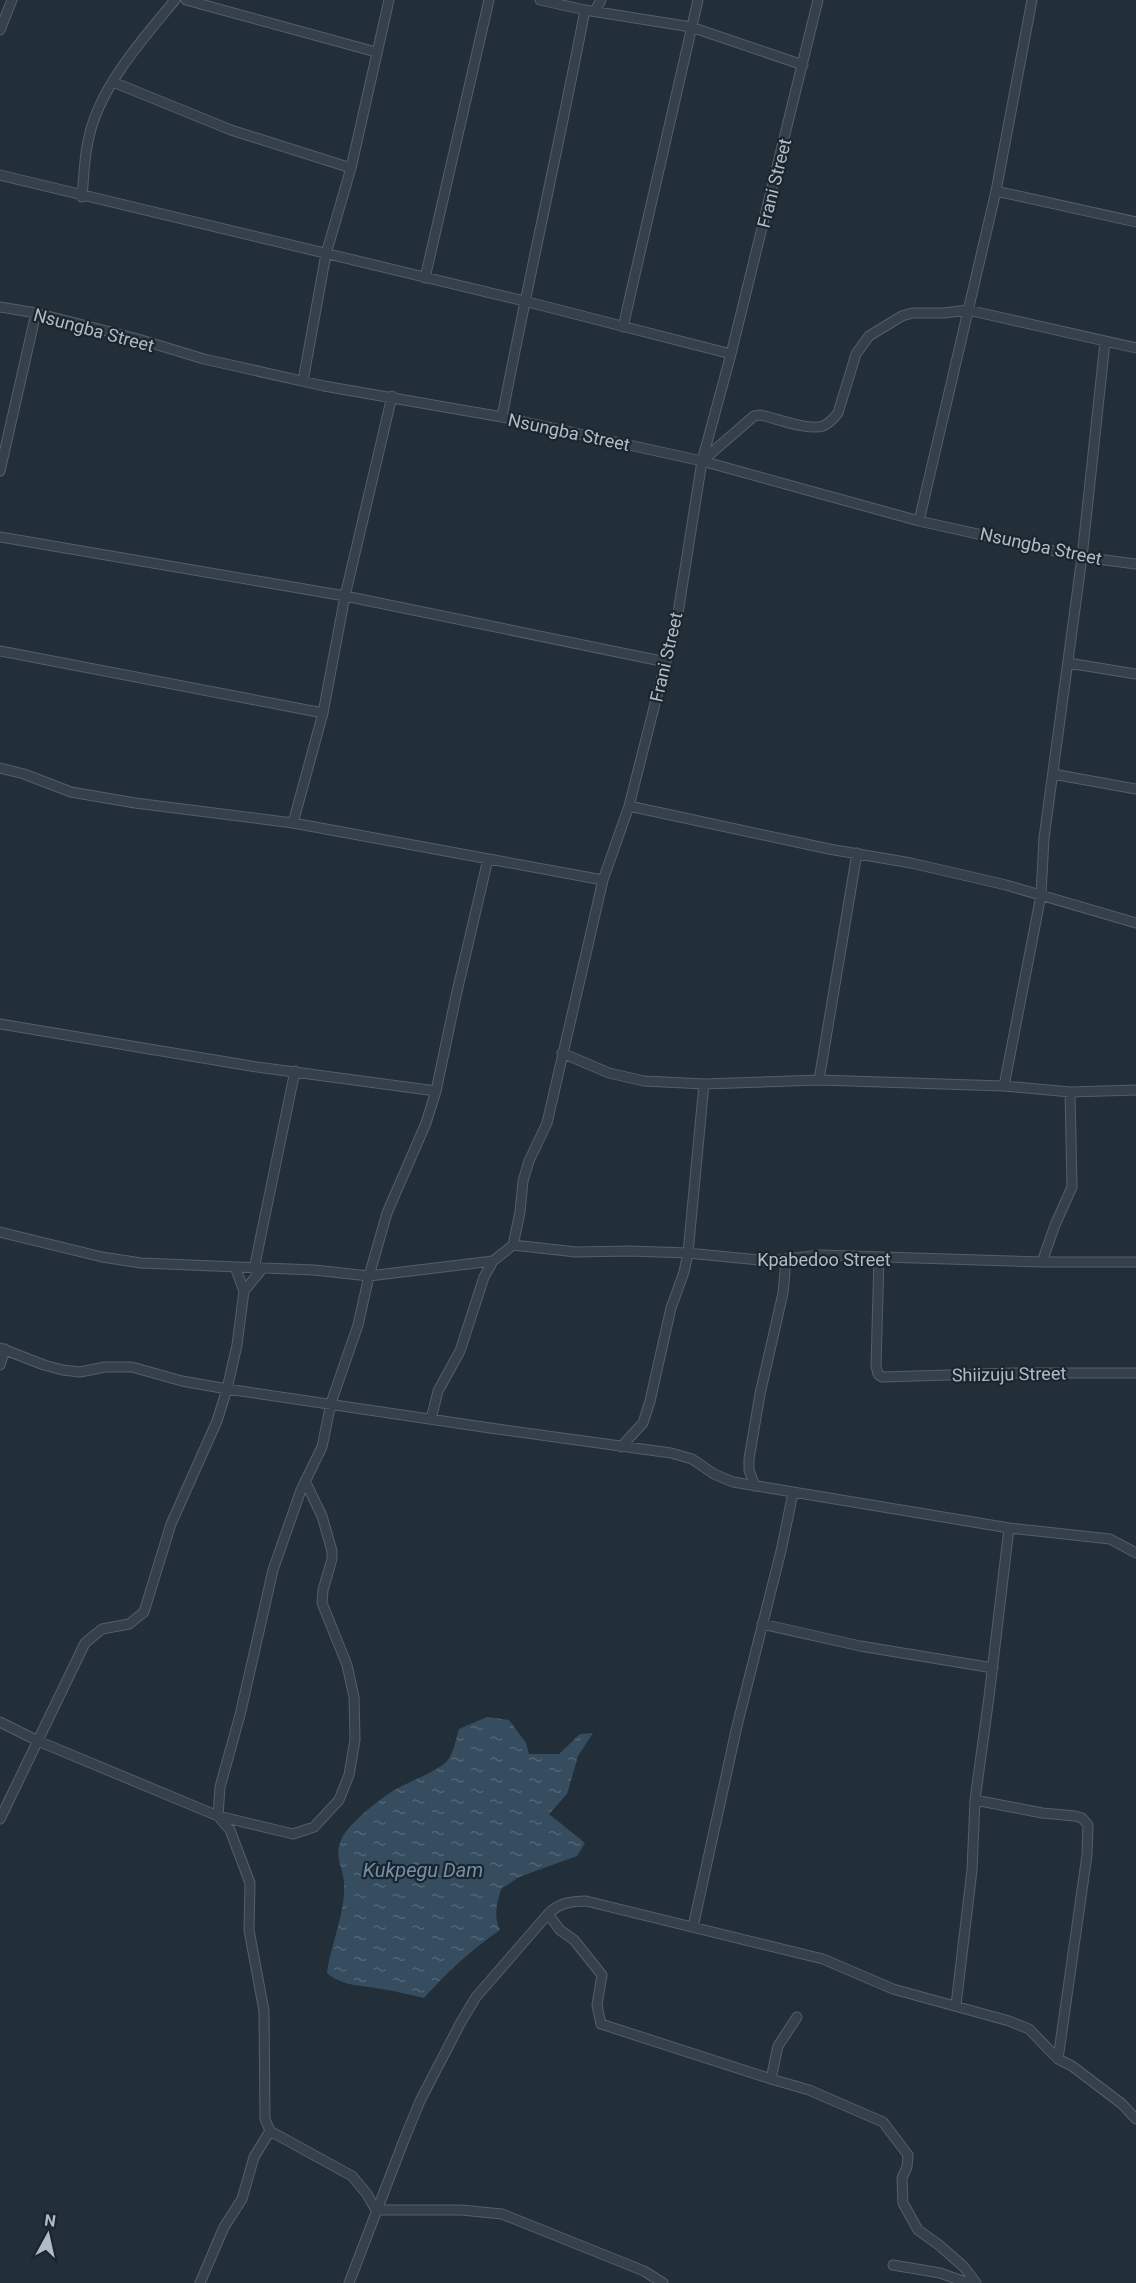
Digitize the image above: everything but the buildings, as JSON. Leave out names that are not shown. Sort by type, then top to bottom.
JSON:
[{"type":"street","points":[[0,30],[12,0]]},
{"type":"street","points":[[82,197],[89,136],[97,110],[142,39],[175,0]]},
{"type":"street","points":[[186,0],[376,52]]},
{"type":"street","points":[[303,381],[326,254],[351,168],[389,0]]},
{"type":"street","points":[[425,278],[489,0]]},
{"type":"street","points":[[540,0],[590,11],[691,27],[803,65]]},
{"type":"street","points":[[502,417],[524,302],[590,11],[601,0]]},
{"type":"street","points":[[623,327],[698,0]]},
{"type":"street","name":"Frani Street","points":[[513,1245],[520,1212],[523,1181],[529,1161],[548,1123],[603,880],[629,806],[678,614],[702,461],[731,354],[818,0]]},
{"type":"street","points":[[920,520],[996,191],[1032,0]]},
{"type":"street","points":[[113,82],[231,130],[351,168]]},
{"type":"street","points":[[0,175],[82,197],[326,254],[731,354]]},
{"type":"street","points":[[996,191],[1136,222]]},
{"type":"street","name":"Nsungba Street","points":[[0,308],[36,314],[138,339],[204,359],[303,381],[502,417],[702,461],[920,520],[1082,557],[1136,564]]},
{"type":"street","points":[[702,461],[754,416],[760,415],[809,427],[824,426],[838,413],[856,354],[869,336],[902,316],[912,313],[968,310],[1136,348]]},
{"type":"street","points":[[0,471],[36,314]]},
{"type":"street","points":[[1004,1086],[1041,895],[1044,838],[1082,557],[1105,342]]},
{"type":"street","points":[[293,823],[323,713],[345,596],[392,396]]},
{"type":"street","points":[[0,537],[345,596],[666,662]]},
{"type":"street","points":[[0,651],[323,713]]},
{"type":"street","points":[[1068,663],[1136,674]]},
{"type":"street","points":[[0,768],[24,774],[71,792],[135,803],[293,823],[603,880]]},
{"type":"street","points":[[1053,774],[1136,789]]},
{"type":"street","points":[[629,806],[921,865],[1041,895],[1136,923]]},
{"type":"street","points":[[819,1080],[857,853]]},
{"type":"street","points":[[376,2211],[367,2194],[352,2176],[270,2131],[265,2119],[264,2011],[249,1930],[250,1883],[230,1830],[218,1816],[220,1787],[240,1715],[273,1570],[305,1480],[322,1447],[331,1403],[358,1324],[387,1213],[426,1123],[436,1091],[488,859]]},
{"type":"street","points":[[0,1024],[257,1067],[436,1091]]},
{"type":"street","points":[[562,1053],[609,1073],[644,1081],[704,1084],[819,1080],[1004,1086],[1070,1092],[1136,1090]]},
{"type":"street","points":[[0,1819],[86,1643],[102,1629],[129,1624],[144,1612],[171,1524],[217,1421],[228,1389],[244,1291],[258,1269],[295,1071]]},
{"type":"street","points":[[621,1447],[643,1424],[672,1308],[684,1272],[688,1252],[704,1084]]},
{"type":"street","points":[[1042,1262],[1072,1187],[1070,1092]]},
{"type":"street","points":[[0,1232],[102,1257],[141,1263],[314,1270],[369,1276],[493,1261]]},
{"type":"street","points":[[431,1419],[438,1391],[456,1362],[478,1291],[493,1261],[513,1245]]},
{"type":"street","name":"Kpabedoo Street","points":[[513,1245],[585,1252],[688,1252],[759,1260],[786,1260],[820,1255],[1042,1262],[1136,1262]]},
{"type":"street","name":"Shiizuju Street","points":[[879,1257],[876,1366],[878,1374],[882,1377],[1014,1373],[1136,1373]]},
{"type":"street","points":[[755,1486],[748,1459],[783,1293],[786,1260]]},
{"type":"street","points":[[235,1267],[244,1291]]},
{"type":"street","points":[[0,1365],[2,1348],[63,1370],[80,1372],[117,1366],[228,1389],[682,1455],[701,1464],[724,1480],[1008,1528],[1110,1539],[1136,1553]]},
{"type":"street","points":[[0,1722],[38,1741],[218,1816],[293,1834],[314,1827],[339,1800],[349,1775],[355,1740],[354,1697],[347,1665],[322,1603],[332,1551],[322,1516],[305,1480]]},
{"type":"street","points":[[693,1927],[724,1781],[793,1493]]},
{"type":"street","points":[[956,2006],[972,1870],[975,1800],[993,1668],[1008,1528]]},
{"type":"street","points":[[762,1624],[860,1646],[993,1668]]},
{"type":"street","points":[[975,1800],[1042,1813],[1075,1816],[1082,1818],[1088,1825],[1087,1855],[1058,2059]]},
{"type":"street","points":[[349,2283],[420,2101],[461,2022],[476,1997],[548,1914],[565,1903],[586,1901],[823,1959],[893,1989],[1029,2029],[1058,2059],[1072,2066],[1122,2104],[1136,2120]]},
{"type":"street","points":[[548,1914],[560,1930],[574,1940],[603,1975],[597,2005],[601,2024],[809,2090],[883,2122],[908,2155],[907,2167],[902,2178],[903,2203],[918,2230],[964,2267],[976,2283]]},
{"type":"street","points":[[771,2079],[778,2046],[797,2017]]},
{"type":"street","points":[[200,2283],[224,2227],[242,2199],[254,2157],[270,2131]]},
{"type":"street","points":[[376,2211],[453,2210],[502,2214],[644,2271],[663,2283]]},
{"type":"street","points":[[893,2265],[940,2274],[968,2283]]},
{"type":"water","name":"Kukpegu Dam","points":[[487,1717],[509,1720],[526,1743],[529,1754],[559,1754],[580,1734],[593,1733],[578,1756],[567,1794],[549,1814],[585,1843],[577,1856],[519,1877],[501,1889],[496,1915],[500,1930],[460,1962],[424,1998],[353,1985],[333,1978],[327,1973],[344,1894],[338,1856],[342,1838],[360,1817],[385,1796],[433,1771],[448,1760],[459,1729]]}]
